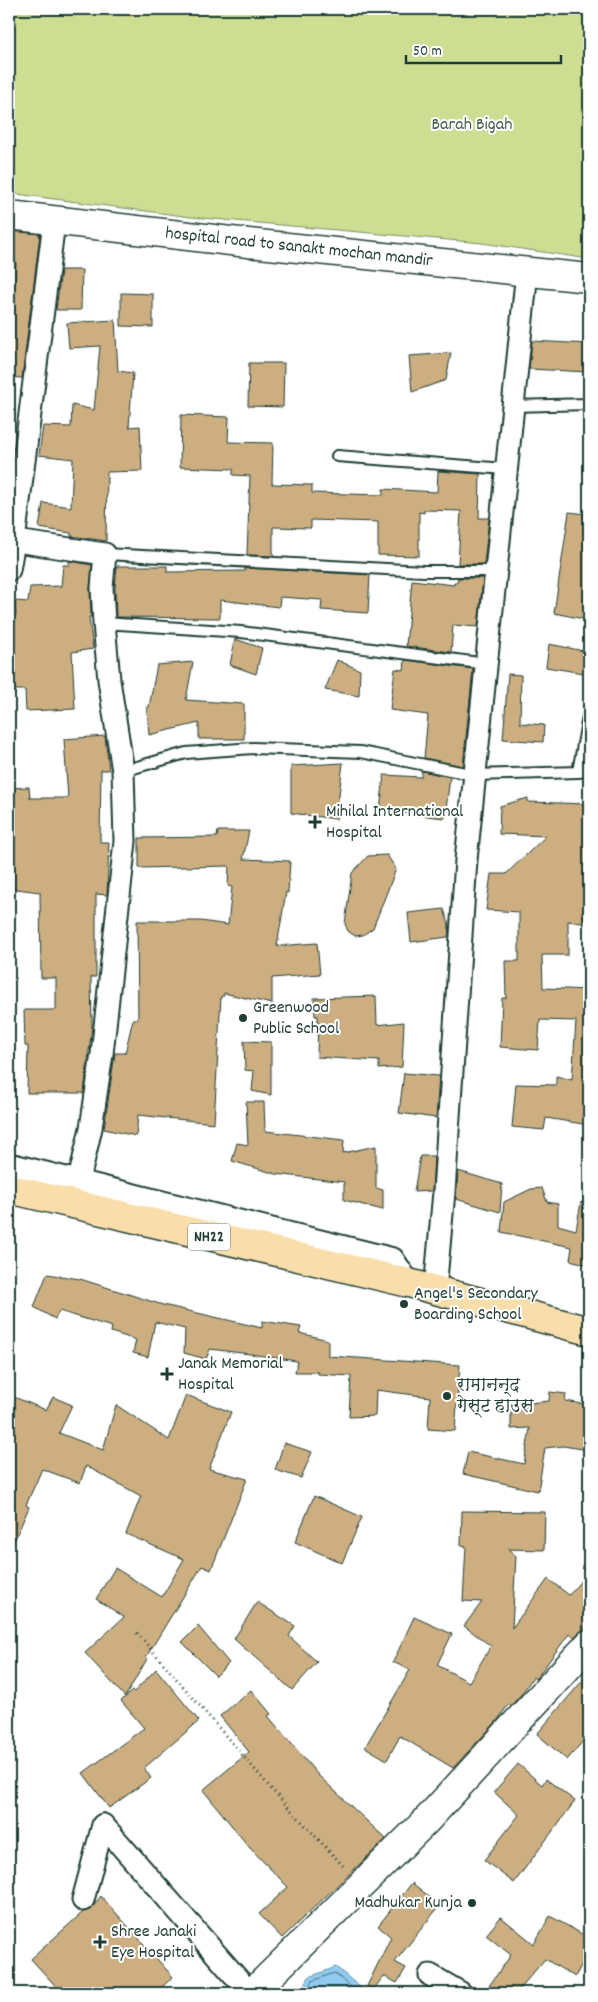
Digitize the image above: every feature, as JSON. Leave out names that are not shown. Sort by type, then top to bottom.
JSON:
[{"type":"highway","name":"NH22","points":[[9,1189],[75,1194],[589,1331]]},
{"type":"street","name":"hospital road to sanakt mochan mandir","points":[[9,215],[54,222],[589,278]]},
{"type":"street","points":[[9,570],[54,222]]},
{"type":"street","points":[[422,1287],[444,1192],[445,1147],[466,860],[527,271]]},
{"type":"street","points":[[12,541],[106,554],[102,588],[104,623],[109,680],[123,771],[125,841],[103,1045],[91,1128],[75,1194]]},
{"type":"street","name":"NH22","points":[[9,1164],[75,1194]]},
{"type":"street","points":[[83,1900],[103,1825],[251,1993],[425,1822],[589,1644]]},
{"type":"street","points":[[430,1975],[461,1993]]},
{"type":"lane","points":[[513,406],[589,404]]},
{"type":"lane","points":[[337,456],[506,469]]},
{"type":"lane","points":[[106,554],[424,571],[496,571]]},
{"type":"lane","points":[[104,623],[241,632],[487,664]]},
{"type":"lane","points":[[578,772],[589,711]]},
{"type":"lane","points":[[123,771],[186,753],[253,748],[361,752],[475,775],[578,772],[589,770]]},
{"type":"path","points":[[137,1633],[321,1845],[362,1885]]},
{"type":"green space","name":"Barah Bigah","points":[[9,9],[589,9],[589,259],[482,243],[191,217],[9,193]]},
{"type":"water","points":[[336,1967],[367,1993],[300,1993],[309,1977]]},
{"type":"building","points":[[9,231],[40,234],[22,378],[9,377],[9,325],[12,325],[16,263],[9,262]]},
{"type":"building","points":[[61,270],[82,270],[81,310],[56,310]]},
{"type":"building","points":[[121,293],[153,294],[153,327],[121,326]]},
{"type":"building","points":[[115,320],[118,371],[133,373],[129,427],[140,426],[142,471],[107,472],[106,541],[71,536],[71,533],[39,528],[43,503],[71,507],[73,459],[39,455],[43,426],[71,427],[72,405],[94,410],[100,346],[69,348],[67,323]]},
{"type":"building","points":[[532,341],[589,344],[589,372],[529,369]]},
{"type":"building","points":[[451,353],[446,380],[412,392],[409,356]]},
{"type":"building","points":[[249,363],[284,363],[283,407],[248,406]]},
{"type":"building","points":[[181,415],[229,417],[228,442],[273,443],[272,484],[312,485],[312,493],[383,495],[383,489],[437,492],[438,471],[480,474],[479,518],[489,518],[484,564],[458,564],[461,511],[424,510],[424,513],[419,512],[419,556],[378,555],[378,522],[311,520],[311,528],[273,527],[273,556],[247,555],[250,476],[233,475],[233,469],[180,467]]},
{"type":"building","points":[[569,512],[587,514],[583,534],[589,535],[589,620],[554,613]]},
{"type":"building","points":[[69,561],[92,565],[90,589],[91,617],[89,617],[93,649],[72,652],[75,709],[26,711],[25,690],[9,690],[9,615],[16,615],[15,601],[28,602],[30,587],[61,586],[63,565],[69,565]]},
{"type":"building","points":[[117,566],[167,566],[167,572],[245,571],[245,568],[370,575],[368,613],[321,610],[322,600],[280,597],[279,607],[220,600],[220,618],[116,617],[115,588]]},
{"type":"building","points":[[458,578],[483,578],[478,627],[453,625],[451,652],[406,646],[412,580],[454,585]]},
{"type":"building","points":[[235,639],[262,648],[256,674],[230,665]]},
{"type":"building","points":[[549,644],[589,652],[589,674],[546,667]]},
{"type":"building","points":[[337,660],[360,670],[359,696],[325,690]]},
{"type":"building","points":[[405,660],[473,669],[463,766],[424,758],[428,715],[390,710],[395,669],[404,670]]},
{"type":"building","points":[[193,662],[186,700],[244,704],[244,739],[199,739],[199,723],[149,735],[147,707],[149,707],[157,665]]},
{"type":"building","points":[[508,674],[521,675],[520,723],[544,725],[543,742],[503,739]]},
{"type":"building","points":[[105,736],[109,770],[101,770],[100,842],[109,842],[107,895],[96,894],[96,977],[91,977],[92,1026],[84,1093],[27,1093],[28,1046],[25,1046],[24,1010],[56,1010],[56,978],[41,978],[40,892],[9,888],[9,788],[29,787],[30,798],[68,798],[64,739]]},
{"type":"building","points":[[343,763],[336,819],[291,813],[291,766]]},
{"type":"building","points":[[422,771],[450,777],[445,818],[380,811],[384,775],[421,777]]},
{"type":"building","points":[[528,798],[528,802],[589,804],[589,924],[568,921],[568,955],[542,955],[543,988],[589,990],[589,1125],[546,1118],[544,1130],[512,1127],[516,1084],[556,1085],[556,1076],[572,1080],[576,1021],[540,1020],[538,1050],[500,1047],[502,998],[506,998],[505,961],[519,961],[519,912],[486,910],[491,874],[506,874],[546,836],[499,834],[500,806]]},
{"type":"building","points":[[218,831],[249,831],[243,859],[290,861],[288,893],[286,892],[277,946],[317,943],[320,974],[272,978],[272,1004],[224,993],[224,996],[221,996],[214,1123],[138,1115],[136,1136],[104,1129],[115,1053],[125,1053],[133,1019],[138,1019],[137,921],[201,921],[228,925],[232,887],[228,886],[229,866],[139,868],[139,838],[217,837]]},
{"type":"building","points":[[387,855],[396,869],[373,928],[363,935],[355,936],[348,931],[345,924],[352,873],[368,856]]},
{"type":"building","points":[[444,909],[449,925],[448,937],[411,942],[408,913]]},
{"type":"building","points":[[376,996],[377,1025],[404,1022],[402,1067],[379,1069],[379,1061],[317,1057],[318,1016],[315,1016],[314,998]]},
{"type":"building","points":[[244,1041],[271,1042],[271,1095],[252,1091],[254,1071],[245,1070]]},
{"type":"building","points":[[404,1073],[439,1076],[436,1118],[399,1113]]},
{"type":"building","points":[[246,1102],[264,1102],[265,1131],[344,1140],[343,1153],[376,1146],[376,1188],[383,1190],[383,1210],[344,1200],[344,1182],[276,1174],[232,1161],[237,1143],[248,1145]]},
{"type":"building","points":[[420,1156],[434,1156],[432,1191],[414,1192]]},
{"type":"building","points":[[458,1171],[502,1184],[500,1212],[456,1199]]},
{"type":"building","points":[[542,1188],[547,1202],[558,1204],[558,1225],[576,1230],[581,1202],[589,1203],[589,1265],[570,1260],[572,1247],[501,1232],[504,1202],[531,1189]]},
{"type":"building","points":[[47,1274],[80,1279],[163,1305],[262,1328],[262,1321],[301,1327],[299,1333],[328,1340],[328,1356],[460,1365],[455,1431],[428,1429],[430,1397],[376,1390],[375,1416],[349,1417],[351,1376],[318,1374],[318,1372],[295,1372],[297,1361],[250,1354],[210,1349],[206,1359],[184,1353],[185,1329],[155,1322],[148,1357],[133,1353],[136,1340],[111,1332],[112,1327],[59,1311],[55,1319],[34,1307]]},
{"type":"building","points":[[550,1392],[566,1394],[565,1401],[589,1405],[589,1450],[563,1446],[545,1448],[538,1491],[463,1474],[468,1452],[524,1464],[530,1428],[511,1429],[511,1405],[549,1401]]},
{"type":"building","points":[[9,1395],[46,1410],[53,1397],[72,1405],[59,1433],[103,1450],[116,1405],[169,1440],[186,1395],[231,1412],[209,1469],[247,1479],[211,1570],[202,1566],[146,1657],[147,1659],[125,1697],[85,1653],[124,1617],[96,1599],[115,1568],[162,1597],[184,1559],[126,1534],[141,1496],[86,1466],[80,1483],[42,1469],[26,1505],[29,1507],[9,1553]]},
{"type":"building","points":[[284,1443],[312,1452],[301,1478],[275,1470]]},
{"type":"building","points":[[314,1496],[362,1517],[342,1563],[295,1542]]},
{"type":"building","points":[[462,1511],[545,1512],[544,1550],[508,1549],[516,1556],[512,1628],[548,1579],[569,1595],[589,1571],[589,1624],[574,1637],[569,1634],[538,1676],[535,1679],[533,1677],[511,1706],[508,1705],[497,1721],[453,1768],[400,1736],[387,1760],[365,1747],[410,1670],[393,1662],[414,1617],[452,1634],[437,1665],[469,1682],[491,1646],[464,1626],[482,1602],[463,1601],[466,1546],[461,1545]]},
{"type":"building","points":[[257,1602],[295,1626],[289,1636],[317,1662],[292,1690],[234,1639]]},
{"type":"building","points":[[198,1626],[229,1663],[216,1676],[182,1642]]},
{"type":"building","points":[[156,1669],[199,1721],[144,1768],[151,1778],[109,1808],[83,1773],[144,1728],[121,1701],[132,1691],[134,1692]]},
{"type":"building","points":[[589,1673],[589,1734],[567,1760],[537,1734]]},
{"type":"building","points":[[251,1690],[271,1714],[268,1716],[318,1775],[386,1839],[282,1938],[259,1914],[288,1887],[249,1847],[203,1790],[249,1752],[220,1716]]},
{"type":"building","points":[[518,1764],[542,1785],[546,1779],[575,1801],[514,1883],[484,1860],[519,1815],[494,1792]]},
{"type":"building","points":[[412,1883],[440,1905],[395,1962],[406,1968],[397,1983],[384,1976],[373,1990],[367,1986],[391,1937],[378,1926]]},
{"type":"building","points":[[101,1896],[173,1977],[155,1993],[62,1993],[31,1959],[83,1912],[91,1909]]},
{"type":"building","points":[[550,1916],[589,1938],[589,1968],[582,1964],[575,1977],[545,1959],[516,1993],[484,1993],[511,1955],[486,1935],[501,1917],[534,1944]]},
{"type":"place","name":"Mihilal International Hospital","points":[[315,822]]},
{"type":"place","name":"Greenwood Public School","points":[[243,1018]]},
{"type":"place","name":"Angel's Secondary Boarding School","points":[[404,1304]]},
{"type":"place","name":"Janak Memorial Hospital","points":[[167,1374]]},
{"type":"place","name":"रामानन्द गेस्ट हाउस","points":[[447,1396]]},
{"type":"place","name":"Madhukar Kunja","points":[[472,1903]]},
{"type":"place","name":"Shree Janaki Eye Hospital","points":[[100,1942]]}]
